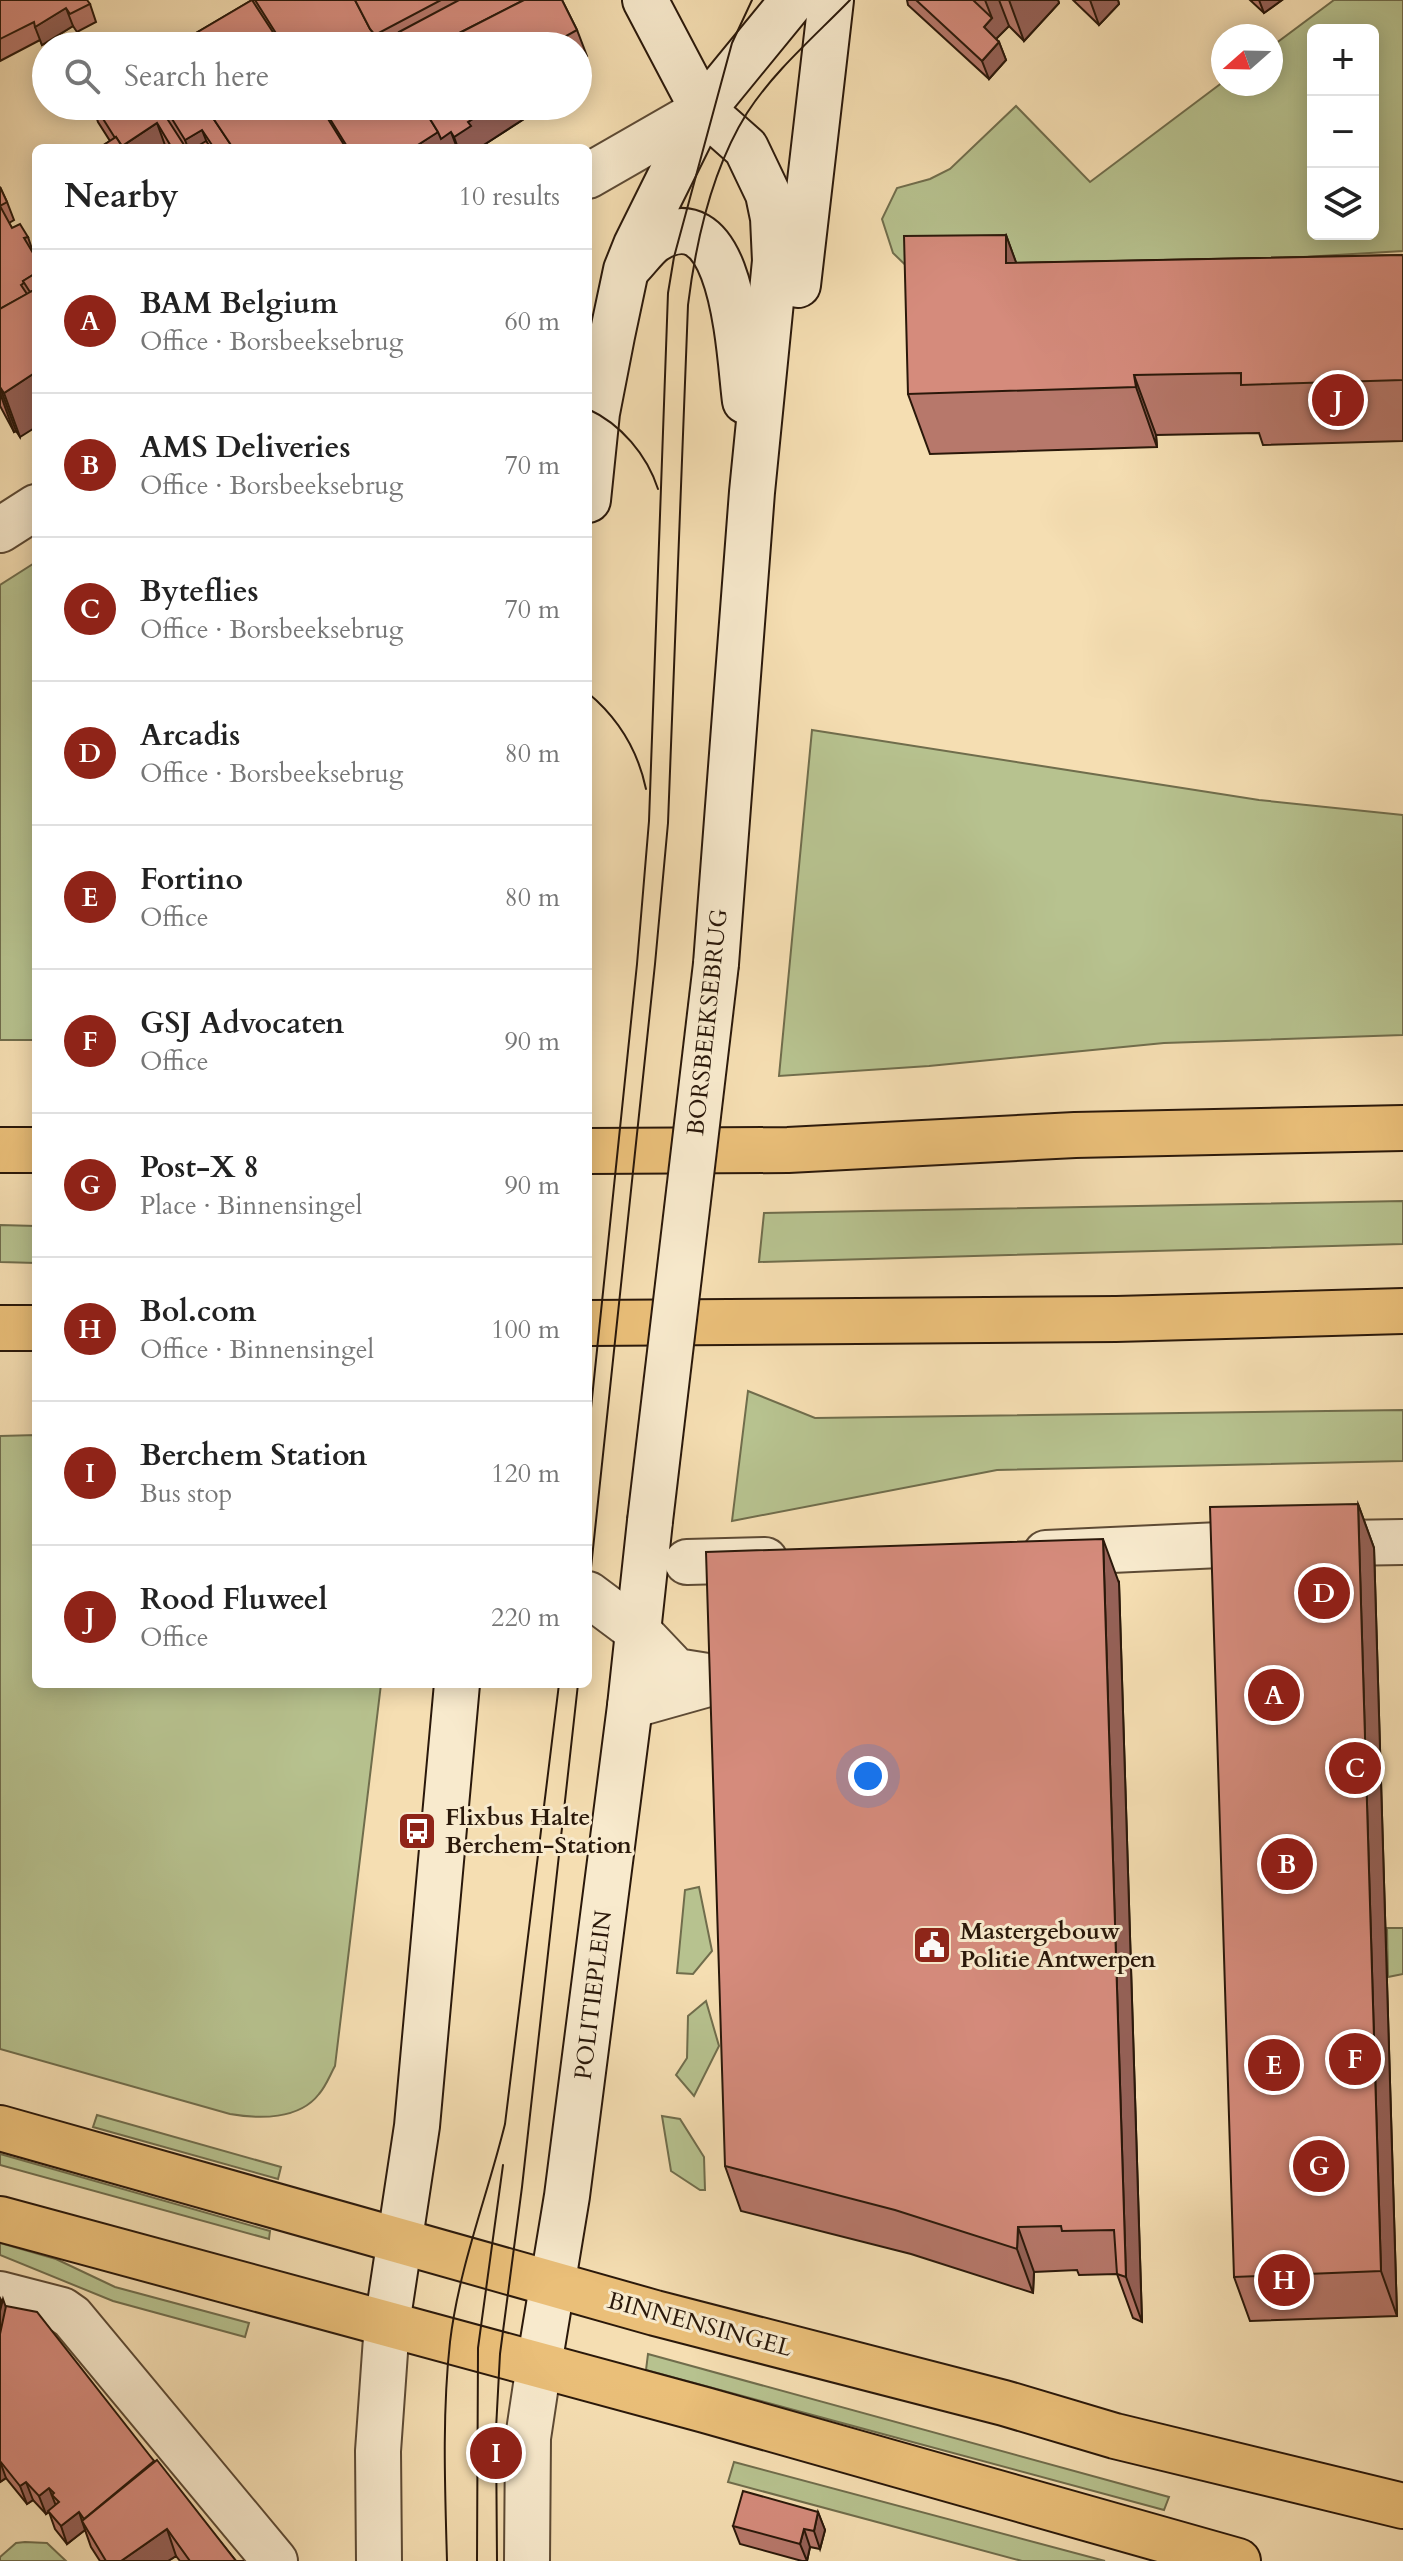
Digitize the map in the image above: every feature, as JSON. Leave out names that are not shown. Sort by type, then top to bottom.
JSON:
[{"type":"main road","points":[[592,1151],[788,1150],[1075,1135],[1403,1128]]},
{"type":"main road","points":[[0,1150],[32,1150]]},
{"type":"main road","points":[[592,1323],[1116,1319],[1403,1311]]},
{"type":"main road","points":[[0,1328],[32,1328]]},
{"type":"main road","name":"BINNENSINGEL","points":[[0,2128],[552,2284],[1004,2403],[1115,2436],[1403,2506]]},
{"type":"main road","points":[[0,2219],[539,2365],[1238,2561]]},
{"type":"street","points":[[645,0],[703,110]]},
{"type":"street","points":[[592,461],[597,413],[626,270],[703,110],[793,0]]},
{"type":"street","points":[[755,467],[797,291],[831,0]]},
{"type":"street","points":[[592,174],[703,110]]},
{"type":"street","name":"BORSBEEKSEBRUG","points":[[650,1521],[716,964],[755,467],[775,261],[773,218],[763,182],[746,148],[703,110]]},
{"type":"street","name":"BORSBEEKSEBRUG","points":[[626,270],[653,241],[672,232],[693,233],[713,248],[723,266],[729,287],[755,467]]},
{"type":"street","points":[[0,530],[32,510]]},
{"type":"street","points":[[650,1521],[687,1562],[797,1559]]},
{"type":"street","name":"POLITIEPLEIN","points":[[527,2561],[528,2438],[567,2196],[630,1706],[650,1521]]},
{"type":"street","points":[[1001,1554],[1220,1545],[1403,1542]]},
{"type":"street","points":[[639,1628],[687,1562]]},
{"type":"street","points":[[592,1597],[639,1628],[676,1671],[726,1679],[630,1706]]},
{"type":"street","points":[[379,2561],[379,2438],[387,2324],[417,2126],[460,1688]]},
{"type":"street","points":[[0,2294],[62,2310],[72,2317],[275,2561]]},
{"type":"green space","points":[[1334,0],[1403,0],[1403,251],[921,280],[893,253],[882,219],[897,188],[930,179],[950,169],[1016,106],[1090,182],[1211,91],[1211,96],[1283,96],[1283,38]]},
{"type":"green space","points":[[32,565],[32,1040],[0,1040],[0,585]]},
{"type":"green space","points":[[812,730],[1259,800],[1403,815],[1403,1035],[1164,1043],[929,1066],[779,1076]]},
{"type":"green space","points":[[1403,1201],[1403,1244],[759,1262],[764,1213]]},
{"type":"green space","points":[[0,1225],[32,1226],[32,1263],[0,1262]]},
{"type":"green space","points":[[748,1391],[815,1418],[1403,1410],[1403,1461],[997,1470],[732,1521]]},
{"type":"green space","points":[[32,1435],[32,1688],[381,1688],[335,2066],[319,2094],[301,2109],[266,2117],[230,2114],[0,2049],[0,1436]]},
{"type":"green space","points":[[699,1887],[712,1951],[693,1974],[677,1973],[685,1890]]},
{"type":"green space","points":[[1387,1928],[1403,1928],[1403,1974],[1388,1977]]},
{"type":"green space","points":[[706,2001],[719,2046],[694,2096],[676,2075],[687,2058],[688,2016]]},
{"type":"green space","points":[[97,2115],[281,2167],[278,2179],[93,2127]]},
{"type":"green space","points":[[662,2116],[680,2119],[704,2157],[705,2190],[700,2190],[671,2171]]},
{"type":"green space","points":[[0,2154],[270,2231],[269,2239],[0,2165]]},
{"type":"green space","points":[[0,2243],[56,2259],[115,2287],[249,2323],[245,2337],[113,2301],[0,2255]]},
{"type":"green space","points":[[648,2354],[1169,2497],[1164,2510],[646,2370]]},
{"type":"green space","points":[[734,2462],[1105,2561],[1022,2561],[728,2482]]},
{"type":"green space","points":[[16,2543],[47,2543],[66,2561],[0,2561],[0,2557]]},
{"type":"building","points":[[0,0],[87,0],[90,4],[70,14],[66,8],[35,27],[34,22],[0,39]]},
{"type":"building","points":[[252,0],[273,32],[198,32]]},
{"type":"building","points":[[255,0],[355,0],[372,32],[275,32]]},
{"type":"building","points":[[355,0],[441,0],[381,32],[370,29]]},
{"type":"building","points":[[459,0],[524,0],[461,32],[399,32]]},
{"type":"building","points":[[524,0],[562,0],[577,30],[573,32],[461,32]]},
{"type":"building","points":[[916,0],[973,0],[992,18],[984,27],[999,42],[982,61]]},
{"type":"building","points":[[104,120],[168,120],[183,144],[170,144],[157,123],[125,144],[115,138]]},
{"type":"building","points":[[173,120],[214,120],[230,144],[211,144],[202,130],[185,140]]},
{"type":"building","points":[[214,120],[329,120],[344,144],[230,144]]},
{"type":"building","points":[[331,120],[431,120],[438,132],[419,144],[346,144]]},
{"type":"building","points":[[431,120],[471,120],[468,122],[471,126],[454,137],[451,132],[441,139]]},
{"type":"building","points":[[116,137],[120,144],[105,144]]},
{"type":"building","points":[[0,187],[7,202],[0,206]]},
{"type":"building","points":[[0,206],[12,228],[20,224],[28,237],[24,238],[32,251],[32,275],[21,285],[27,294],[0,309]]},
{"type":"building","points":[[1006,235],[1006,263],[1403,255],[1403,380],[1241,385],[1241,373],[1134,375],[1136,387],[908,394],[904,236]]},
{"type":"building","points":[[32,275],[32,291],[30,292],[23,281]]},
{"type":"building","points":[[32,291],[32,375],[4,393],[0,387],[0,309]]},
{"type":"building","points":[[1358,1504],[1381,2271],[1234,2277],[1210,1507]]},
{"type":"building","name":"Mastergebouw Politie Antwerpen","points":[[1103,1539],[1126,2277],[1117,2274],[1114,2230],[1062,2231],[1061,2226],[1018,2227],[1017,2249],[895,2210],[725,2166],[706,1552]]},
{"type":"building","points":[[6,2306],[37,2312],[154,2461],[84,2519],[79,2512],[61,2526],[48,2511],[59,2502],[52,2495],[54,2493],[49,2488],[39,2496],[26,2482],[20,2486],[0,2461],[0,2334]]},
{"type":"building","points":[[157,2460],[236,2561],[190,2561],[167,2529],[121,2561],[106,2561],[82,2521]]},
{"type":"building","points":[[743,2491],[818,2512],[814,2531],[804,2529],[800,2544],[733,2526]]},
{"type":"tram line","points":[[592,1398],[649,821],[668,293],[674,257],[732,43],[752,0]]},
{"type":"tram line","points":[[592,1558],[668,823],[691,280],[715,181],[747,113],[796,54],[850,0]]},
{"type":"tram line","points":[[592,411],[611,423],[631,442],[647,464],[658,489]]},
{"type":"tram line","points":[[592,697],[609,713],[625,736],[638,761],[646,789]]},
{"type":"tram line","points":[[447,2561],[445,2424],[450,2342],[467,2259],[505,2124],[559,1688]]},
{"type":"tram line","points":[[497,2561],[496,2429],[500,2354],[522,2187],[578,1688]]},
{"type":"tram line","points":[[477,2561],[478,2348],[503,2165]]},
{"type":"place","name":"Rood Fluweel","points":[[1338,400]]},
{"type":"place","name":"Arcadis","points":[[1324,1593]]},
{"type":"place","name":"BAM Belgium","points":[[1274,1695]]},
{"type":"place","name":"Byteflies","points":[[1355,1768]]},
{"type":"place","name":"Flixbus Halte Berchem-Station","points":[[417,1831]]},
{"type":"place","name":"AMS Deliveries","points":[[1287,1864]]},
{"type":"place","name":"Mastergebouw Politie Antwerpen","points":[[932,1945]]},
{"type":"place","name":"GSJ Advocaten","points":[[1355,2059]]},
{"type":"place","name":"Fortino","points":[[1274,2065]]},
{"type":"place","name":"Post-X 8","points":[[1319,2166]]},
{"type":"place","name":"Bol.com","points":[[1284,2280]]},
{"type":"place","name":"Berchem Station","points":[[496,2453]]}]
